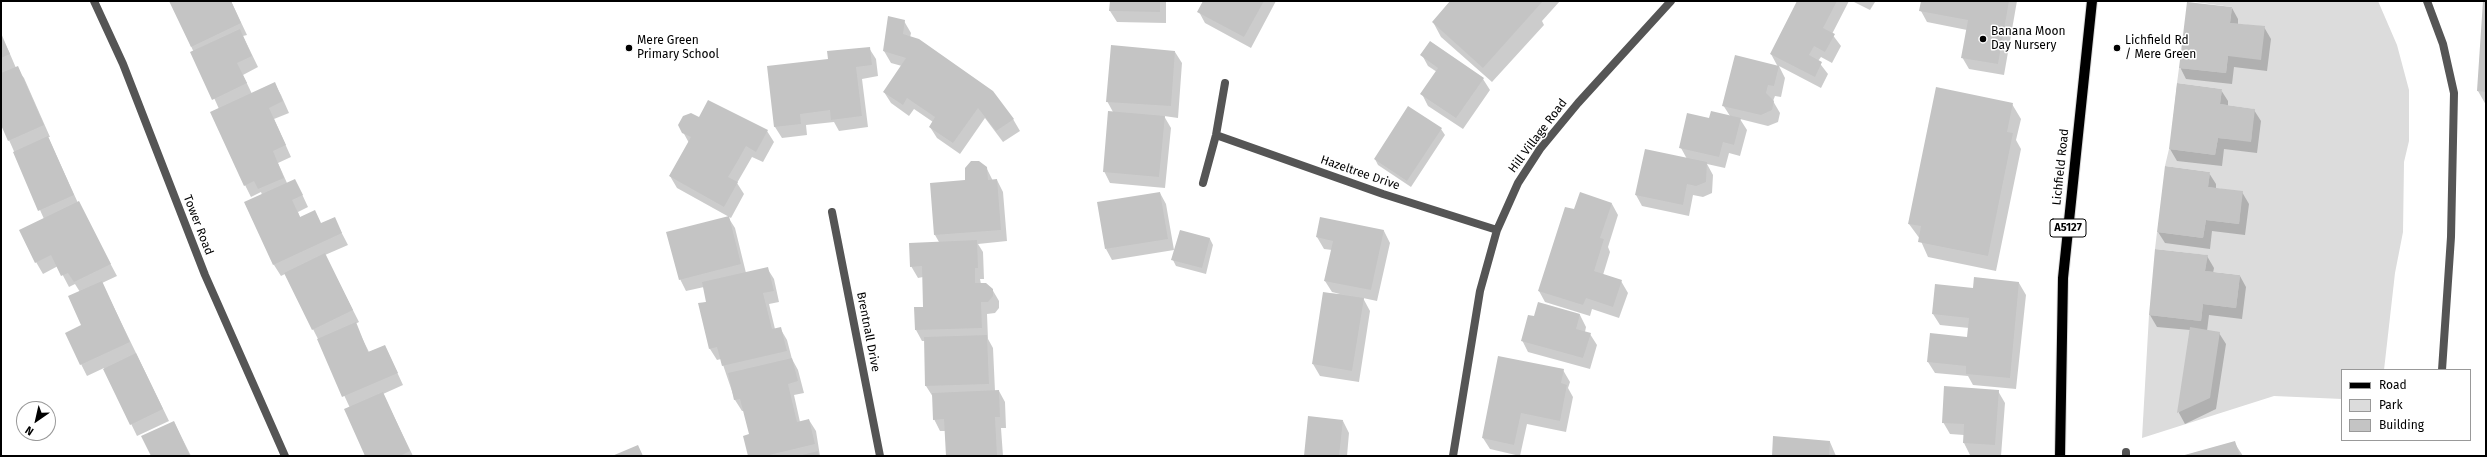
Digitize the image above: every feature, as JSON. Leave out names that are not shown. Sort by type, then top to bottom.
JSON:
[{"type":"main road","name":"Lichfield Road","points":[[2060,456],[2063,278],[2092,1]]},
{"type":"street","name":"Tower Road","points":[[94,1],[123,64],[205,275],[285,456]]},
{"type":"street","name":"Hill Village Road","points":[[1453,456],[1480,291],[1497,230],[1518,183],[1540,149],[1578,103],[1671,1]]},
{"type":"street","points":[[2427,1],[2428,8],[2443,44],[2454,93],[2451,237],[2442,369]]},
{"type":"street","points":[[1203,183],[1216,135],[1225,83]]},
{"type":"street","name":"Hazeltree Drive","points":[[1216,135],[1384,194],[1497,230]]},
{"type":"street","name":"Brentnall Drive","points":[[832,212],[880,456]]},
{"type":"green space","points":[[2187,1],[2378,1],[2397,45],[2409,90],[2409,141],[2404,162],[2403,232],[2395,273],[2384,369],[2341,369],[2341,399],[2274,396],[2142,438],[2149,315],[2201,321],[2203,304],[2236,308],[2240,275],[2205,271],[2207,255],[2155,249],[2157,232],[2203,238],[2206,220],[2239,224],[2242,192],[2208,187],[2210,172],[2165,166],[2169,149],[2215,155],[2218,138],[2251,141],[2254,109],[2220,104],[2222,89],[2177,83],[2179,68],[2226,73],[2228,56],[2265,27],[2230,23],[2232,7]]},
{"type":"building","points":[[169,1],[231,1],[241,23],[191,47]]},
{"type":"building","points":[[1110,1],[1160,1],[1160,12],[1109,11]]},
{"type":"building","points":[[1203,1],[1264,1],[1244,37],[1197,12]]},
{"type":"building","points":[[1450,1],[1543,1],[1483,68],[1432,22]]},
{"type":"building","points":[[1797,1],[1837,1],[1823,28],[1835,34],[1825,52],[1814,46],[1809,55],[1822,62],[1815,77],[1770,54]]},
{"type":"building","name":"Banana Moon Day Nursery","points":[[1921,1],[2009,1],[1998,64],[1961,58],[1968,20],[1919,11]]},
{"type":"building","points":[[2483,1],[2486,1],[2486,92],[2477,91]]},
{"type":"building","points":[[2187,2],[2232,7],[2230,23],[2265,26],[2261,60],[2228,56],[2226,73],[2179,68]]},
{"type":"building","points":[[888,16],[905,20],[903,34],[919,39],[993,91],[1014,119],[996,131],[978,108],[953,143],[929,127],[935,117],[907,98],[903,105],[883,92],[906,58],[883,51]]},
{"type":"building","points":[[240,29],[252,56],[237,63],[247,83],[212,100],[190,52]]},
{"type":"building","points":[[1,35],[10,54],[1,58]]},
{"type":"building","points":[[1430,41],[1484,78],[1456,118],[1420,94],[1438,68],[1420,55]]},
{"type":"building","points":[[1111,45],[1175,51],[1171,106],[1106,102]]},
{"type":"building","points":[[870,47],[872,65],[856,67],[862,116],[831,120],[830,110],[800,114],[801,124],[774,127],[767,66],[828,59],[827,51]]},
{"type":"building","points":[[1735,55],[1779,66],[1774,86],[1768,85],[1766,93],[1774,101],[1772,110],[1761,115],[1722,106]]},
{"type":"building","points":[[18,66],[44,125],[8,141],[1,125],[1,73]]},
{"type":"building","points":[[275,82],[283,101],[269,108],[286,145],[273,151],[284,178],[258,189],[254,181],[244,186],[210,112]]},
{"type":"building","points":[[2177,83],[2222,89],[2220,104],[2255,109],[2251,142],[2218,138],[2215,155],[2169,149]]},
{"type":"building","points":[[1936,87],[2013,103],[2007,132],[2013,133],[1988,256],[1918,242],[1921,226],[1908,224]]},
{"type":"building","points":[[708,100],[768,130],[756,152],[746,146],[728,177],[738,182],[724,207],[669,176],[691,137],[682,133],[678,125],[683,116],[691,113],[699,117]]},
{"type":"building","points":[[1408,106],[1442,128],[1407,181],[1374,159]]},
{"type":"building","points":[[1108,111],[1165,116],[1159,177],[1103,172]]},
{"type":"building","points":[[1711,111],[1741,118],[1734,145],[1723,142],[1719,157],[1679,148],[1687,113],[1709,118]]},
{"type":"building","points":[[48,136],[74,195],[38,211],[13,152]]},
{"type":"building","points":[[1645,149],[1707,162],[1706,182],[1696,186],[1687,184],[1683,205],[1635,195]]},
{"type":"building","points":[[971,161],[979,161],[987,167],[988,180],[997,179],[1001,230],[934,235],[930,183],[965,180],[965,168]]},
{"type":"building","points":[[2165,166],[2210,172],[2208,187],[2243,191],[2239,224],[2206,220],[2203,238],[2157,232]]},
{"type":"building","points":[[295,179],[303,195],[292,200],[300,217],[315,210],[321,223],[335,217],[342,233],[273,265],[244,202]]},
{"type":"building","points":[[1160,192],[1168,239],[1105,249],[1097,202]]},
{"type":"building","points":[[1580,192],[1612,203],[1600,238],[1604,239],[1594,271],[1622,280],[1613,307],[1586,298],[1583,305],[1538,291],[1565,207],[1574,209]]},
{"type":"building","points":[[79,201],[111,264],[74,282],[68,273],[61,276],[51,255],[35,263],[19,230]]},
{"type":"building","points":[[729,216],[741,264],[679,280],[666,232]]},
{"type":"building","points":[[1320,217],[1384,230],[1371,290],[1324,281],[1333,241],[1316,237]]},
{"type":"building","points":[[1180,230],[1210,238],[1202,268],[1171,260]]},
{"type":"building","points":[[977,240],[978,268],[975,268],[975,283],[986,283],[993,289],[993,296],[988,302],[981,302],[982,328],[915,330],[914,307],[923,307],[922,266],[910,267],[909,243]]},
{"type":"building","points":[[2155,249],[2208,255],[2205,271],[2240,275],[2236,308],[2203,304],[2201,321],[2149,315]]},
{"type":"building","points":[[325,253],[353,310],[312,330],[284,273]]},
{"type":"building","points":[[768,267],[774,291],[763,293],[772,329],[781,327],[787,351],[722,366],[717,347],[709,349],[698,303],[706,302],[702,282]]},
{"type":"building","points":[[1974,277],[2019,282],[2010,378],[1966,374],[1966,366],[1927,362],[1930,333],[1967,337],[1969,318],[1932,314],[1935,284],[1973,288]]},
{"type":"building","points":[[102,281],[130,342],[80,365],[65,333],[81,325],[68,296]]},
{"type":"building","points":[[1323,292],[1364,298],[1352,371],[1312,364]]},
{"type":"building","points":[[1538,302],[1580,314],[1576,329],[1591,333],[1583,358],[1521,341],[1528,315],[1534,316]]},
{"type":"building","points":[[356,322],[368,352],[385,345],[398,373],[342,397],[317,339]]},
{"type":"building","points":[[2190,327],[2220,332],[2210,398],[2177,413]]},
{"type":"building","points":[[987,335],[989,384],[925,386],[924,337]]},
{"type":"building","points":[[136,353],[163,409],[130,425],[103,369]]},
{"type":"building","points":[[1498,356],[1564,369],[1561,383],[1567,385],[1560,421],[1521,413],[1514,445],[1482,438]]},
{"type":"building","points":[[792,358],[798,381],[788,384],[797,422],[809,419],[815,444],[765,456],[748,456],[743,436],[749,434],[740,399],[734,400],[728,373]]},
{"type":"building","points":[[1944,386],[1999,390],[1995,445],[1963,443],[1964,424],[1942,423]]},
{"type":"building","points":[[999,390],[1000,417],[995,417],[997,455],[1003,456],[946,456],[944,419],[933,420],[932,393]]},
{"type":"building","points":[[383,392],[410,451],[400,456],[365,456],[344,409]]},
{"type":"building","points":[[1308,416],[1343,420],[1339,456],[1304,456]]},
{"type":"building","points":[[174,421],[190,456],[151,456],[141,436]]},
{"type":"building","points":[[1773,436],[1830,441],[1829,456],[1772,456]]},
{"type":"building","points":[[2235,441],[2240,456],[2181,456]]},
{"type":"building","points":[[638,445],[643,456],[612,456]]},
{"type":"building","points":[[818,451],[819,456],[802,456],[802,455]]},
{"type":"place","name":"Banana Moon Day Nursery","points":[[1983,39]]},
{"type":"place","name":"Mere Green Primary School","points":[[629,48]]},
{"type":"place","name":"Lichfield Rd / Mere Green","points":[[2117,48]]}]
